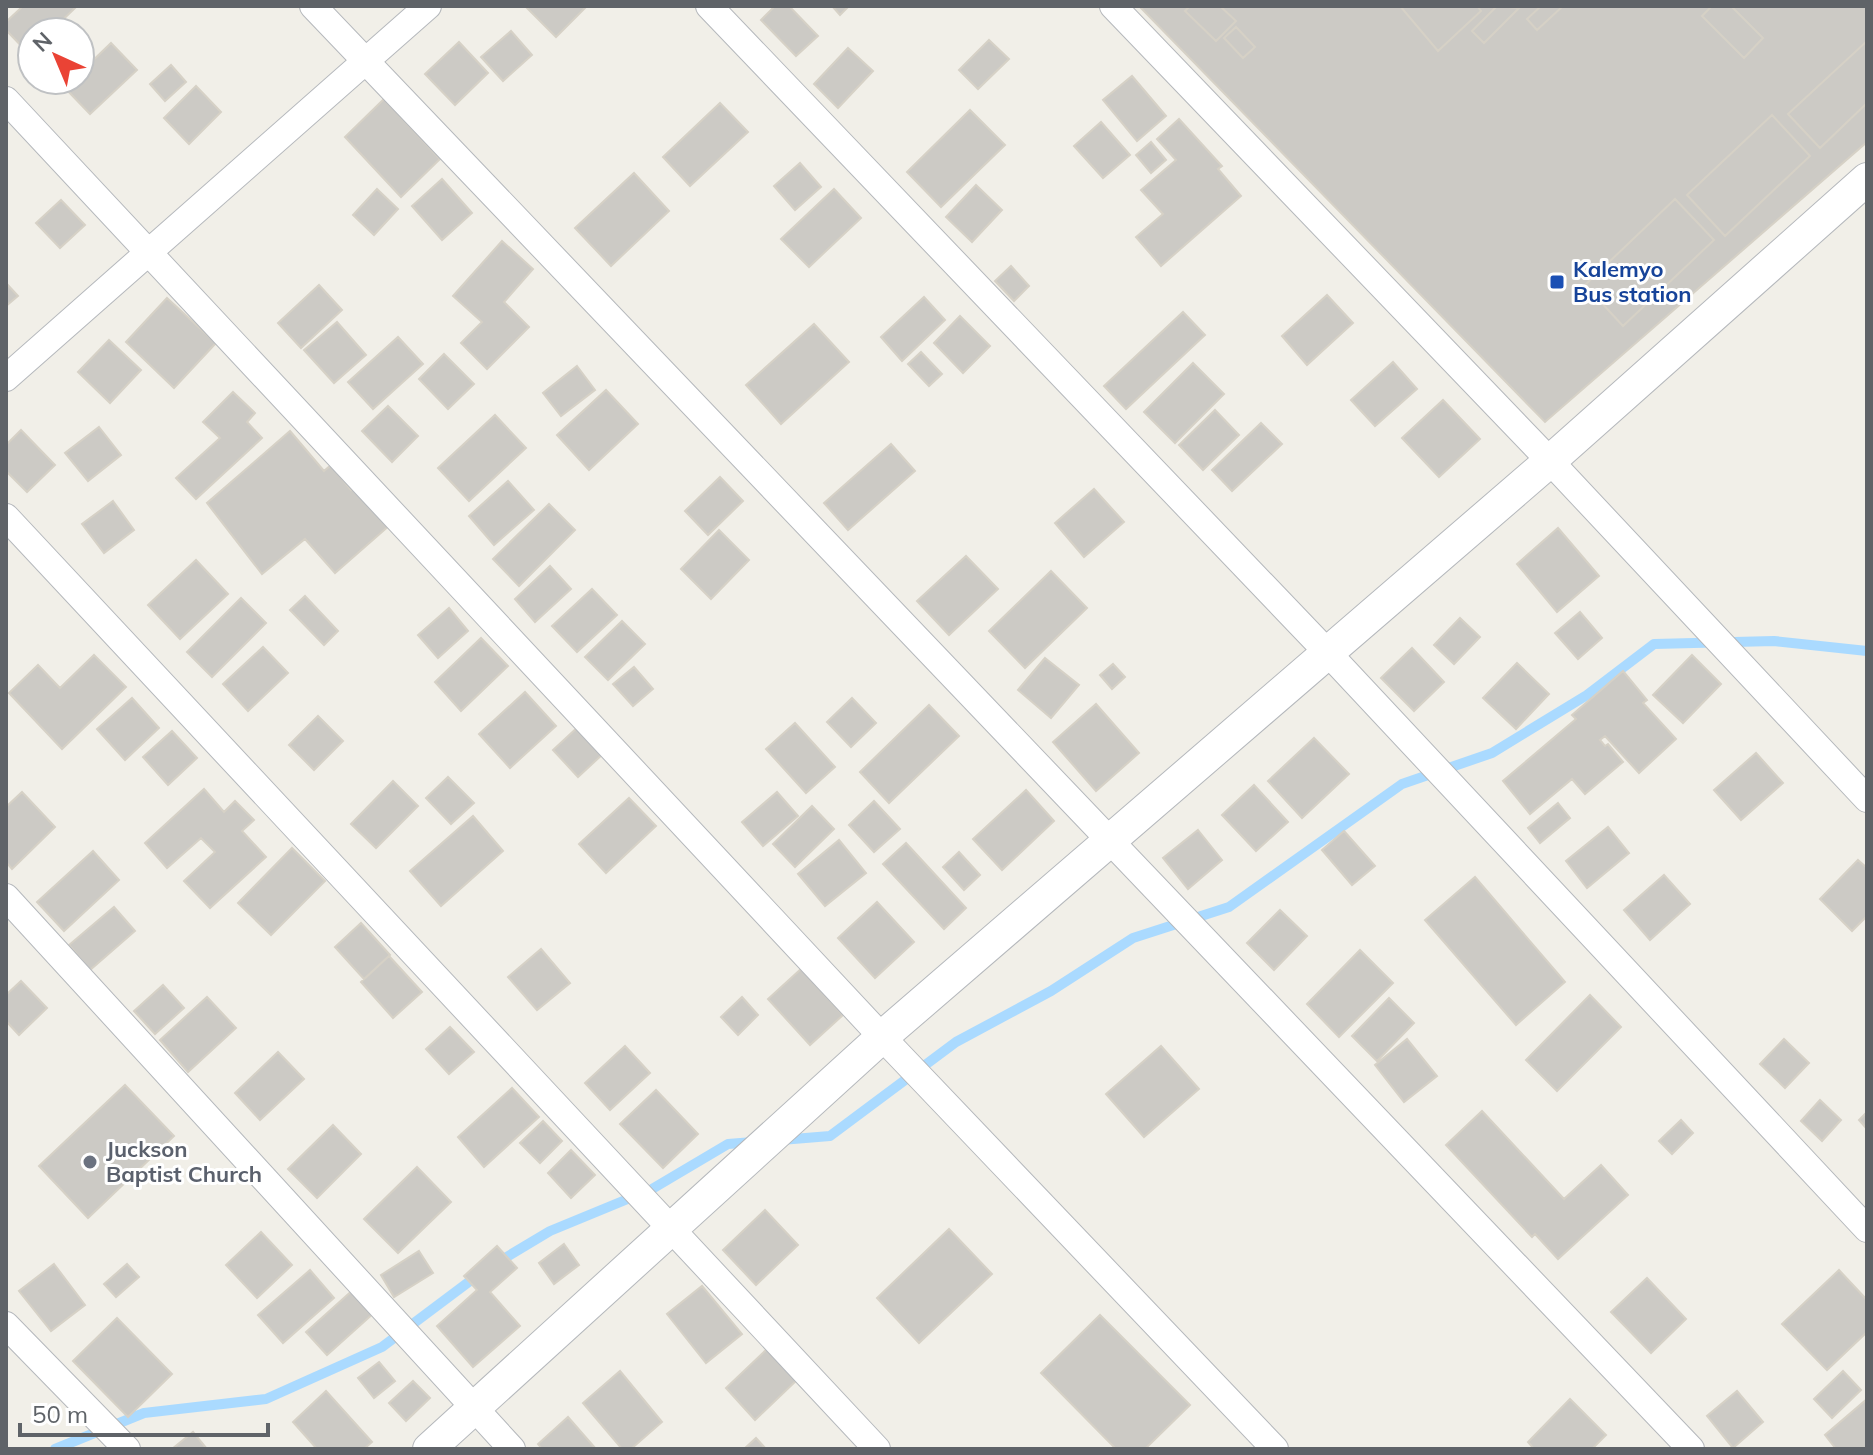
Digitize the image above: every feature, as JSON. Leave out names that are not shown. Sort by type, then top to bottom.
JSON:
[{"type":"street","points":[[313,6],[1691,1449]]},
{"type":"street","points":[[6,378],[428,6]]},
{"type":"street","points":[[709,6],[1328,653],[1867,1229]]},
{"type":"street","points":[[1113,6],[1550,461],[1867,799]]},
{"type":"street","points":[[6,100],[931,1088],[1275,1449]]},
{"type":"street","points":[[429,1449],[663,1220],[730,1177],[789,1122],[888,1042],[1111,840],[1550,461],[1867,179]]},
{"type":"street","points":[[6,517],[877,1449]]},
{"type":"street","points":[[6,897],[512,1449]]},
{"type":"street","points":[[6,1325],[127,1449]]},
{"type":"building","points":[[23,6],[76,6],[67,16],[16,16],[16,40],[6,30],[6,22]]},
{"type":"building","points":[[525,6],[587,6],[556,37]]},
{"type":"building","points":[[775,6],[789,6],[818,36],[796,56],[761,20]]},
{"type":"building","points":[[832,6],[849,6],[840,15]]},
{"type":"building","name":"Kalemyo Bus station","points":[[1139,6],[1867,6],[1867,142],[1545,422]]},
{"type":"building","points":[[1190,6],[1220,6],[1236,21],[1216,41],[1185,11]]},
{"type":"building","points":[[1400,6],[1477,6],[1481,11],[1438,51]]},
{"type":"building","points":[[1497,6],[1519,8],[1484,43],[1472,31]]},
{"type":"building","points":[[1541,6],[1563,6],[1537,30],[1527,19]]},
{"type":"building","points":[[1712,6],[1731,6],[1763,38],[1744,58],[1702,16]]},
{"type":"building","points":[[1236,27],[1255,47],[1243,58],[1224,38]]},
{"type":"building","points":[[511,31],[532,55],[503,81],[481,57]]},
{"type":"building","points":[[989,40],[1009,59],[978,89],[959,70]]},
{"type":"building","points":[[1867,41],[1867,103],[1820,148],[1788,114]]},
{"type":"building","points":[[459,42],[488,73],[455,105],[425,74]]},
{"type":"building","points":[[111,43],[137,70],[90,114],[73,96],[96,96],[96,58]]},
{"type":"building","points":[[848,48],[873,71],[838,108],[814,84]]},
{"type":"building","points":[[171,65],[186,82],[165,101],[150,84]]},
{"type":"building","points":[[1132,76],[1166,116],[1137,141],[1103,100]]},
{"type":"building","points":[[196,86],[221,112],[189,144],[164,118]]},
{"type":"building","points":[[384,99],[440,159],[401,197],[345,137]]},
{"type":"building","points":[[720,103],[748,132],[690,186],[663,157]]},
{"type":"building","points":[[970,110],[1005,145],[941,207],[907,172]]},
{"type":"building","points":[[1772,115],[1810,156],[1725,236],[1687,195]]},
{"type":"building","points":[[1179,119],[1222,166],[1218,169],[1241,196],[1161,266],[1136,237],[1163,214],[1141,190],[1176,160],[1157,139]]},
{"type":"building","points":[[1101,122],[1130,155],[1103,178],[1074,146]]},
{"type":"building","points":[[1151,142],[1166,160],[1151,173],[1136,155]]},
{"type":"building","points":[[800,163],[821,187],[795,210],[774,186]]},
{"type":"building","points":[[634,173],[669,211],[611,266],[575,228]]},
{"type":"building","points":[[442,179],[472,213],[442,240],[412,206]]},
{"type":"building","points":[[976,185],[1002,210],[972,242],[946,217]]},
{"type":"building","points":[[377,189],[398,209],[374,235],[353,215]]},
{"type":"building","points":[[834,189],[861,218],[809,267],[781,239]]},
{"type":"building","points":[[1675,199],[1714,240],[1623,326],[1585,285]]},
{"type":"building","points":[[61,200],[85,225],[60,248],[36,223]]},
{"type":"building","points":[[502,241],[533,269],[504,302],[529,327],[487,369],[461,343],[482,322],[453,296]]},
{"type":"building","points":[[1011,266],[1029,286],[1014,301],[995,281]]},
{"type":"building","points":[[6,283],[18,296],[6,306]]},
{"type":"building","points":[[319,285],[342,310],[301,348],[278,323]]},
{"type":"building","points":[[1327,295],[1353,323],[1307,365],[1282,336]]},
{"type":"building","points":[[924,297],[945,320],[902,361],[881,337]]},
{"type":"building","points":[[167,298],[216,343],[174,388],[126,342]]},
{"type":"building","points":[[1183,312],[1205,335],[1126,409],[1104,386]]},
{"type":"building","points":[[960,316],[990,346],[963,373],[934,343]]},
{"type":"building","points":[[337,322],[366,355],[334,383],[304,350]]},
{"type":"building","points":[[814,324],[849,362],[781,424],[746,385]]},
{"type":"building","points":[[398,337],[423,364],[373,409],[348,382]]},
{"type":"building","points":[[109,340],[141,370],[110,403],[78,372]]},
{"type":"building","points":[[921,352],[942,374],[929,386],[908,364]]},
{"type":"building","points":[[444,354],[474,384],[448,409],[419,379]]},
{"type":"building","points":[[1393,362],[1417,389],[1375,426],[1351,400]]},
{"type":"building","points":[[1193,363],[1224,394],[1175,443],[1144,412]]},
{"type":"building","points":[[577,366],[595,390],[561,416],[543,393]]},
{"type":"building","points":[[606,390],[638,424],[589,470],[557,435]]},
{"type":"building","points":[[233,392],[255,413],[247,422],[262,438],[196,499],[176,478],[220,438],[203,422]]},
{"type":"building","points":[[1443,400],[1480,439],[1439,477],[1402,438]]},
{"type":"building","points":[[388,406],[418,436],[392,462],[362,431]]},
{"type":"building","points":[[1215,410],[1239,435],[1203,470],[1179,445]]},
{"type":"building","points":[[495,415],[526,448],[469,501],[438,468]]},
{"type":"building","points":[[1261,423],[1282,444],[1232,491],[1212,470]]},
{"type":"building","points":[[99,427],[121,455],[88,481],[65,453]]},
{"type":"building","points":[[21,430],[55,465],[27,492],[6,471],[6,445]]},
{"type":"building","points":[[290,431],[324,471],[331,465],[351,490],[356,486],[390,525],[335,573],[305,539],[262,574],[207,503]]},
{"type":"building","points":[[891,444],[915,471],[848,530],[824,503]]},
{"type":"building","points":[[720,477],[743,501],[708,535],[685,511]]},
{"type":"building","points":[[508,481],[534,510],[494,545],[469,516]]},
{"type":"building","points":[[1094,489],[1124,522],[1084,557],[1055,523]]},
{"type":"building","points":[[113,501],[134,530],[104,553],[82,524]]},
{"type":"building","points":[[549,504],[575,530],[519,586],[493,559]]},
{"type":"building","points":[[1558,528],[1599,576],[1557,612],[1517,564]]},
{"type":"building","points":[[719,530],[749,560],[711,599],[681,569]]},
{"type":"building","points":[[966,556],[998,589],[949,635],[917,601]]},
{"type":"building","points":[[196,560],[228,594],[180,639],[148,605]]},
{"type":"building","points":[[550,566],[571,589],[535,622],[515,599]]},
{"type":"building","points":[[1051,571],[1087,608],[1025,668],[989,631]]},
{"type":"building","points":[[592,589],[617,615],[577,652],[552,626]]},
{"type":"building","points":[[305,596],[338,631],[324,645],[290,610]]},
{"type":"building","points":[[241,598],[266,623],[212,677],[187,652]]},
{"type":"building","points":[[449,608],[468,631],[438,658],[418,635]]},
{"type":"building","points":[[1580,612],[1602,638],[1578,659],[1555,633]]},
{"type":"building","points":[[1460,618],[1480,637],[1454,664],[1434,645]]},
{"type":"building","points":[[622,621],[645,644],[608,680],[585,657]]},
{"type":"building","points":[[481,638],[508,666],[461,711],[435,682]]},
{"type":"building","points":[[263,647],[288,673],[248,711],[223,684]]},
{"type":"building","points":[[1412,648],[1444,682],[1414,711],[1381,678]]},
{"type":"building","points":[[94,655],[126,687],[62,749],[9,693],[38,665],[60,688]]},
{"type":"building","points":[[1692,655],[1721,684],[1683,723],[1653,695]]},
{"type":"building","points":[[1045,658],[1079,685],[1051,718],[1018,690]]},
{"type":"building","points":[[1517,663],[1549,694],[1516,729],[1483,698]]},
{"type":"building","points":[[1113,664],[1125,677],[1112,689],[1100,675]]},
{"type":"building","points":[[634,667],[653,689],[633,706],[613,684]]},
{"type":"building","points":[[1623,671],[1647,700],[1643,703],[1676,739],[1639,773],[1605,736],[1600,740],[1605,746],[1608,744],[1623,762],[1585,794],[1572,779],[1530,814],[1503,781],[1576,719],[1572,715]]},
{"type":"building","points":[[525,692],[556,726],[510,768],[479,734]]},
{"type":"building","points":[[132,698],[159,728],[125,760],[97,729]]},
{"type":"building","points":[[852,698],[876,723],[851,747],[827,722]]},
{"type":"building","points":[[1096,704],[1139,753],[1096,791],[1053,742]]},
{"type":"building","points":[[929,705],[959,736],[889,803],[860,772]]},
{"type":"building","points":[[318,716],[343,741],[314,770],[289,745]]},
{"type":"building","points":[[795,723],[835,767],[806,793],[766,749]]},
{"type":"building","points":[[579,726],[604,753],[578,777],[553,750]]},
{"type":"building","points":[[172,731],[197,758],[168,785],[143,757]]},
{"type":"building","points":[[1314,738],[1349,774],[1302,818],[1268,781]]},
{"type":"building","points":[[1756,753],[1783,783],[1741,820],[1714,790]]},
{"type":"building","points":[[448,777],[474,803],[451,824],[426,798]]},
{"type":"building","points":[[393,781],[418,806],[376,848],[351,824]]},
{"type":"building","points":[[1254,785],[1288,822],[1256,851],[1222,815]]},
{"type":"building","points":[[204,789],[224,812],[235,801],[254,820],[242,831],[266,857],[210,908],[184,881],[215,852],[201,838],[167,868],[145,843]]},
{"type":"building","points":[[1026,790],[1054,821],[1002,870],[973,839]]},
{"type":"building","points":[[22,792],[55,827],[12,869],[6,862],[6,807]]},
{"type":"building","points":[[777,792],[798,816],[763,846],[742,822]]},
{"type":"building","points":[[629,798],[656,826],[606,873],[579,844]]},
{"type":"building","points":[[874,801],[900,829],[874,852],[849,825]]},
{"type":"building","points":[[1558,803],[1570,818],[1540,843],[1528,828]]},
{"type":"building","points":[[812,806],[834,829],[795,867],[773,844]]},
{"type":"building","points":[[473,816],[503,851],[441,906],[410,871]]},
{"type":"building","points":[[1608,827],[1629,853],[1587,888],[1566,861]]},
{"type":"building","points":[[1198,830],[1222,860],[1188,889],[1163,858]]},
{"type":"building","points":[[1344,831],[1375,866],[1352,885],[1322,850]]},
{"type":"building","points":[[839,840],[866,873],[825,906],[798,874]]},
{"type":"building","points":[[906,843],[966,908],[944,929],[883,864]]},
{"type":"building","points":[[292,848],[325,881],[271,935],[238,903]]},
{"type":"building","points":[[93,851],[119,880],[64,931],[37,902]]},
{"type":"building","points":[[959,852],[980,875],[964,890],[943,867]]},
{"type":"building","points":[[1858,860],[1867,868],[1867,916],[1852,931],[1820,899]]},
{"type":"building","points":[[1664,875],[1690,904],[1650,940],[1624,910]]},
{"type":"building","points":[[1475,877],[1565,982],[1516,1025],[1425,920]]},
{"type":"building","points":[[877,902],[914,942],[875,978],[838,938]]},
{"type":"building","points":[[114,907],[135,931],[90,970],[69,945]]},
{"type":"building","points":[[1280,910],[1307,936],[1274,970],[1247,943]]},
{"type":"building","points":[[361,923],[390,955],[364,979],[335,947]]},
{"type":"building","points":[[541,949],[570,983],[537,1010],[508,977]]},
{"type":"building","points":[[1360,950],[1393,983],[1339,1037],[1307,1004]]},
{"type":"building","points":[[389,956],[422,992],[393,1018],[361,982]]},
{"type":"building","points":[[801,969],[843,1015],[810,1045],[768,999]]},
{"type":"building","points":[[21,981],[47,1008],[19,1035],[6,1021],[6,995]]},
{"type":"building","points":[[163,985],[184,1008],[155,1034],[134,1011]]},
{"type":"building","points":[[1590,995],[1621,1027],[1557,1091],[1526,1060]]},
{"type":"building","points":[[207,997],[236,1028],[188,1072],[160,1040]]},
{"type":"building","points":[[742,997],[758,1015],[738,1035],[721,1017]]},
{"type":"building","points":[[1389,998],[1414,1023],[1377,1061],[1352,1036]]},
{"type":"building","points":[[450,1027],[474,1052],[449,1074],[426,1049]]},
{"type":"building","points":[[1407,1039],[1437,1076],[1404,1102],[1375,1065]]},
{"type":"building","points":[[1784,1039],[1809,1063],[1785,1088],[1760,1064]]},
{"type":"building","points":[[625,1046],[650,1073],[610,1110],[585,1083]]},
{"type":"building","points":[[1161,1046],[1199,1089],[1144,1137],[1106,1094]]},
{"type":"building","points":[[278,1052],[304,1079],[260,1120],[235,1093]]},
{"type":"building","points":[[125,1085],[174,1136],[88,1218],[39,1166]]},
{"type":"building","points":[[512,1088],[539,1117],[484,1167],[458,1137]]},
{"type":"building","points":[[656,1090],[698,1134],[663,1168],[620,1124]]},
{"type":"building","points":[[1820,1100],[1841,1120],[1822,1141],[1801,1121]]},
{"type":"building","points":[[1482,1111],[1564,1199],[1601,1165],[1628,1195],[1558,1259],[1535,1234],[1532,1237],[1446,1145]]},
{"type":"building","points":[[1867,1112],[1867,1129],[1859,1120]]},
{"type":"building","points":[[1681,1120],[1693,1133],[1672,1154],[1659,1141]]},
{"type":"building","points":[[543,1121],[562,1141],[540,1163],[520,1143]]},
{"type":"building","points":[[333,1125],[361,1154],[317,1198],[288,1169]]},
{"type":"building","points":[[571,1150],[595,1175],[571,1198],[548,1173]]},
{"type":"building","points":[[417,1167],[451,1202],[398,1253],[364,1219]]},
{"type":"building","points":[[765,1210],[798,1245],[756,1285],[723,1250]]},
{"type":"building","points":[[949,1229],[992,1274],[919,1343],[877,1298]]},
{"type":"building","points":[[261,1232],[292,1265],[257,1298],[226,1265]]},
{"type":"building","points":[[564,1244],[579,1265],[554,1284],[539,1263]]},
{"type":"building","points":[[497,1246],[517,1268],[490,1292],[520,1326],[473,1367],[437,1326],[477,1290],[464,1276]]},
{"type":"building","points":[[419,1251],[433,1273],[394,1297],[381,1275]]},
{"type":"building","points":[[54,1264],[85,1305],[51,1331],[19,1291]]},
{"type":"building","points":[[127,1264],[139,1277],[116,1297],[104,1284]]},
{"type":"building","points":[[310,1270],[334,1298],[283,1343],[258,1315]]},
{"type":"building","points":[[1839,1270],[1867,1300],[1867,1332],[1827,1370],[1782,1324]]},
{"type":"building","points":[[1647,1278],[1686,1319],[1651,1353],[1611,1312]]},
{"type":"building","points":[[702,1286],[742,1334],[706,1363],[667,1314]]},
{"type":"building","points":[[354,1289],[375,1312],[327,1355],[306,1332]]},
{"type":"building","points":[[1100,1315],[1190,1405],[1145,1449],[1116,1449],[1041,1373]]},
{"type":"building","points":[[117,1318],[172,1374],[128,1417],[73,1361]]},
{"type":"building","points":[[768,1348],[798,1379],[755,1420],[726,1388]]},
{"type":"building","points":[[379,1362],[395,1381],[374,1398],[358,1378]]},
{"type":"building","points":[[620,1371],[662,1422],[631,1449],[622,1449],[583,1403]]},
{"type":"building","points":[[1843,1371],[1861,1390],[1832,1418],[1814,1399]]},
{"type":"building","points":[[413,1381],[430,1398],[406,1421],[389,1403]]},
{"type":"building","points":[[326,1391],[372,1442],[364,1449],[317,1449],[293,1422]]},
{"type":"building","points":[[1737,1391],[1763,1422],[1733,1448],[1707,1416]]},
{"type":"building","points":[[1570,1399],[1606,1435],[1592,1449],[1534,1449],[1528,1442]]},
{"type":"building","points":[[1867,1399],[1867,1449],[1836,1449],[1825,1435]]},
{"type":"building","points":[[568,1417],[596,1449],[542,1449],[538,1444]]},
{"type":"building","points":[[193,1432],[207,1449],[172,1449]]},
{"type":"building","points":[[756,1438],[766,1449],[744,1449]]},
{"type":"waterway","points":[[781,1140],[830,1136],[956,1042],[1051,991],[1133,938],[1229,907],[1402,784],[1492,753],[1587,695],[1654,644],[1774,641],[1867,651]]},
{"type":"waterway","points":[[495,1264],[550,1231],[652,1189],[728,1144],[753,1142]]},
{"type":"waterway","points":[[55,1449],[144,1413],[266,1399],[382,1347],[478,1275]]},
{"type":"place","name":"Kalemyo Bus station","points":[[1557,282]]},
{"type":"place","name":"Juckson Baptist Church","points":[[90,1162]]}]
